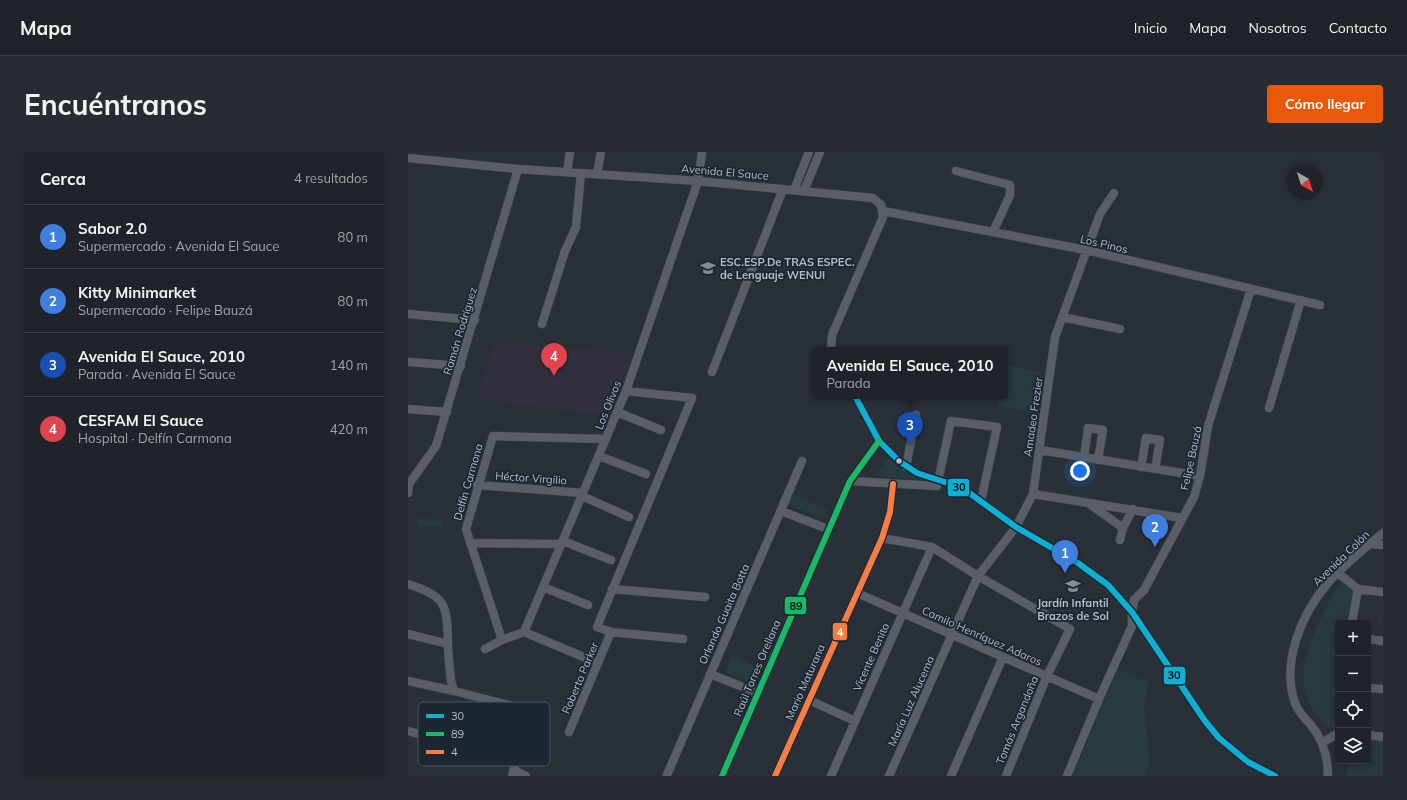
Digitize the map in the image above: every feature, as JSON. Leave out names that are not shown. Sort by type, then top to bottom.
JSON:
[{"type":"street","points":[[567,172],[570,152]]},
{"type":"street","points":[[597,174],[601,152]]},
{"type":"street","name":"Los Olivos","points":[[524,632],[626,391],[698,181],[702,152]]},
{"type":"street","points":[[794,190],[809,152]]},
{"type":"street","points":[[804,191],[820,152]]},
{"type":"street","name":"Avenida El Sauce","points":[[408,158],[518,169],[698,181],[870,197],[879,203],[883,211]]},
{"type":"street","name":"Ramón Rodríguez","points":[[408,493],[409,484],[436,446],[475,320],[518,169]]},
{"type":"street","points":[[956,171],[1010,185],[1010,195],[993,232]]},
{"type":"street","points":[[542,324],[564,251],[576,227],[581,173]]},
{"type":"street","points":[[712,372],[783,189]]},
{"type":"street","name":"Amadeo Frezier","points":[[953,635],[978,576],[1016,527],[1032,494],[1040,450],[1053,352],[1062,317],[1100,214],[1114,193]]},
{"type":"street","points":[[831,347],[832,335],[883,218],[883,211]]},
{"type":"street","name":"Los Pinos","points":[[883,211],[1086,250],[1320,305]]},
{"type":"street","name":"Felipe Bauzá","points":[[1067,776],[1099,698],[1132,626],[1134,600],[1144,590],[1194,497],[1200,476],[1208,426],[1251,289]]},
{"type":"street","points":[[1269,408],[1300,300]]},
{"type":"street","points":[[408,314],[475,320]]},
{"type":"street","points":[[1062,317],[1120,329]]},
{"type":"street","points":[[408,362],[461,366]]},
{"type":"street","points":[[626,391],[692,398],[597,627],[611,632],[683,639]]},
{"type":"street","points":[[857,399],[879,441],[906,467],[917,473],[962,488],[1016,527],[1089,570],[1116,594],[1132,612],[1219,738],[1248,762],[1274,776]]},
{"type":"street","points":[[408,409],[447,412]]},
{"type":"street","points":[[617,412],[661,430]]},
{"type":"street","points":[[906,467],[916,415]]},
{"type":"street","points":[[850,481],[937,486],[951,421],[997,427],[981,501]]},
{"type":"street","points":[[1084,457],[1088,428],[1103,430],[1098,460]]},
{"type":"street","name":"Delfín Carmona","points":[[502,640],[466,529],[493,436],[606,439]]},
{"type":"street","points":[[1142,467],[1146,438],[1160,440],[1155,469]]},
{"type":"street","name":"Raúl Torres Orellana","points":[[722,776],[850,481],[879,441]]},
{"type":"street","points":[[1040,450],[1200,476]]},
{"type":"street","points":[[599,456],[646,474]]},
{"type":"street","name":"Orlando Guaita Botta","points":[[667,775],[802,461]]},
{"type":"street","name":"Mario Maturana","points":[[775,776],[882,538],[890,512],[893,484]]},
{"type":"street","name":"Héctor Virgilio","points":[[478,486],[582,495],[629,517]]},
{"type":"street","points":[[1032,494],[1182,518]]},
{"type":"street","points":[[1086,502],[1123,528]]},
{"type":"street","points":[[1120,540],[1123,528],[1133,509]]},
{"type":"street","points":[[781,511],[828,529]]},
{"type":"street","name":"Avenida Colón","points":[[1328,776],[1327,760],[1322,743],[1295,704],[1292,683],[1292,662],[1296,639],[1306,617],[1320,593],[1338,573],[1383,533]]},
{"type":"street","points":[[882,538],[932,547],[978,576]]},
{"type":"street","points":[[470,543],[562,543],[611,560]]},
{"type":"street","points":[[1370,544],[1383,545]]},
{"type":"street","name":"Vicente Benito","points":[[830,776],[932,547]]},
{"type":"street","points":[[1338,573],[1358,589],[1383,592]]},
{"type":"street","name":"Tomás Argandoña","points":[[978,576],[1070,629],[1047,676],[1006,776]]},
{"type":"street","points":[[408,584],[430,592],[441,603],[448,620],[451,682],[454,691]]},
{"type":"street","points":[[543,587],[588,605]]},
{"type":"street","points":[[612,589],[705,597]]},
{"type":"street","points":[[1353,620],[1358,589]]},
{"type":"street","name":"Camilo Henríquez Adaros","points":[[857,593],[1099,698]]},
{"type":"street","points":[[485,648],[524,632],[598,663]]},
{"type":"street","name":"Roberto Parker","points":[[569,732],[611,632]]},
{"type":"street","points":[[408,634],[448,644]]},
{"type":"street","name":"María Luz Alucema","points":[[889,776],[953,635]]},
{"type":"street","points":[[1371,639],[1383,641]]},
{"type":"street","points":[[951,776],[1003,657]]},
{"type":"street","points":[[710,674],[758,693]]},
{"type":"street","points":[[408,681],[497,702]]},
{"type":"street","points":[[1371,688],[1383,689]]},
{"type":"street","points":[[809,700],[855,721]]},
{"type":"street","points":[[408,731],[418,734]]},
{"type":"street","points":[[1322,743],[1335,735]]},
{"type":"street","points":[[1371,735],[1383,737]]},
{"type":"street","points":[[513,773],[526,776]]},
{"type":"shaded area","points":[[495,341],[633,353],[611,416],[477,399]]},
{"type":"green space","points":[[1008,366],[1041,372],[1036,415],[997,405],[998,399],[1008,399]]},
{"type":"green space","points":[[888,456],[901,470],[929,481],[876,476]]},
{"type":"green space","points":[[792,494],[828,509],[825,517],[821,518],[788,504]]},
{"type":"green space","points":[[418,518],[443,520],[442,526],[417,527]]},
{"type":"green space","points":[[1343,582],[1346,582],[1354,590],[1350,620],[1335,620],[1334,733],[1315,713],[1308,700],[1304,687],[1303,675],[1304,663],[1312,638],[1334,592]]},
{"type":"green space","points":[[732,655],[763,669],[755,686],[725,672]]},
{"type":"green space","points":[[1117,669],[1150,682],[1144,704],[1150,765],[1145,776],[1073,776]]},
{"type":"green space","points":[[1371,739],[1383,741],[1383,776],[1347,776],[1347,764],[1371,764]]},
{"type":"transit line","name":"30","points":[[857,399],[879,441],[899,461],[917,473],[954,485],[968,492],[1016,527],[1078,563],[1108,585],[1132,612],[1205,721],[1219,738],[1248,762],[1275,776]]},
{"type":"transit line","name":"89","points":[[722,776],[850,481],[879,441]]},
{"type":"transit line","name":"4","points":[[775,776],[882,538],[890,512],[893,484]]},
{"type":"place","name":"ESC.ESP.De TRAS ESPEC. de Lenguaje WENUI","points":[[708,268]]},
{"type":"place","name":"CESFAM El Sauce","points":[[554,376]]},
{"type":"place","name":"Avenida El Sauce, 2010","points":[[910,445]]},
{"type":"place","name":"Kitty Minimarket","points":[[1155,547]]},
{"type":"place","name":"Sabor 2.0","points":[[1065,573]]},
{"type":"place","name":"Jardín Infantil Brazos de Sol","points":[[1073,586]]}]
